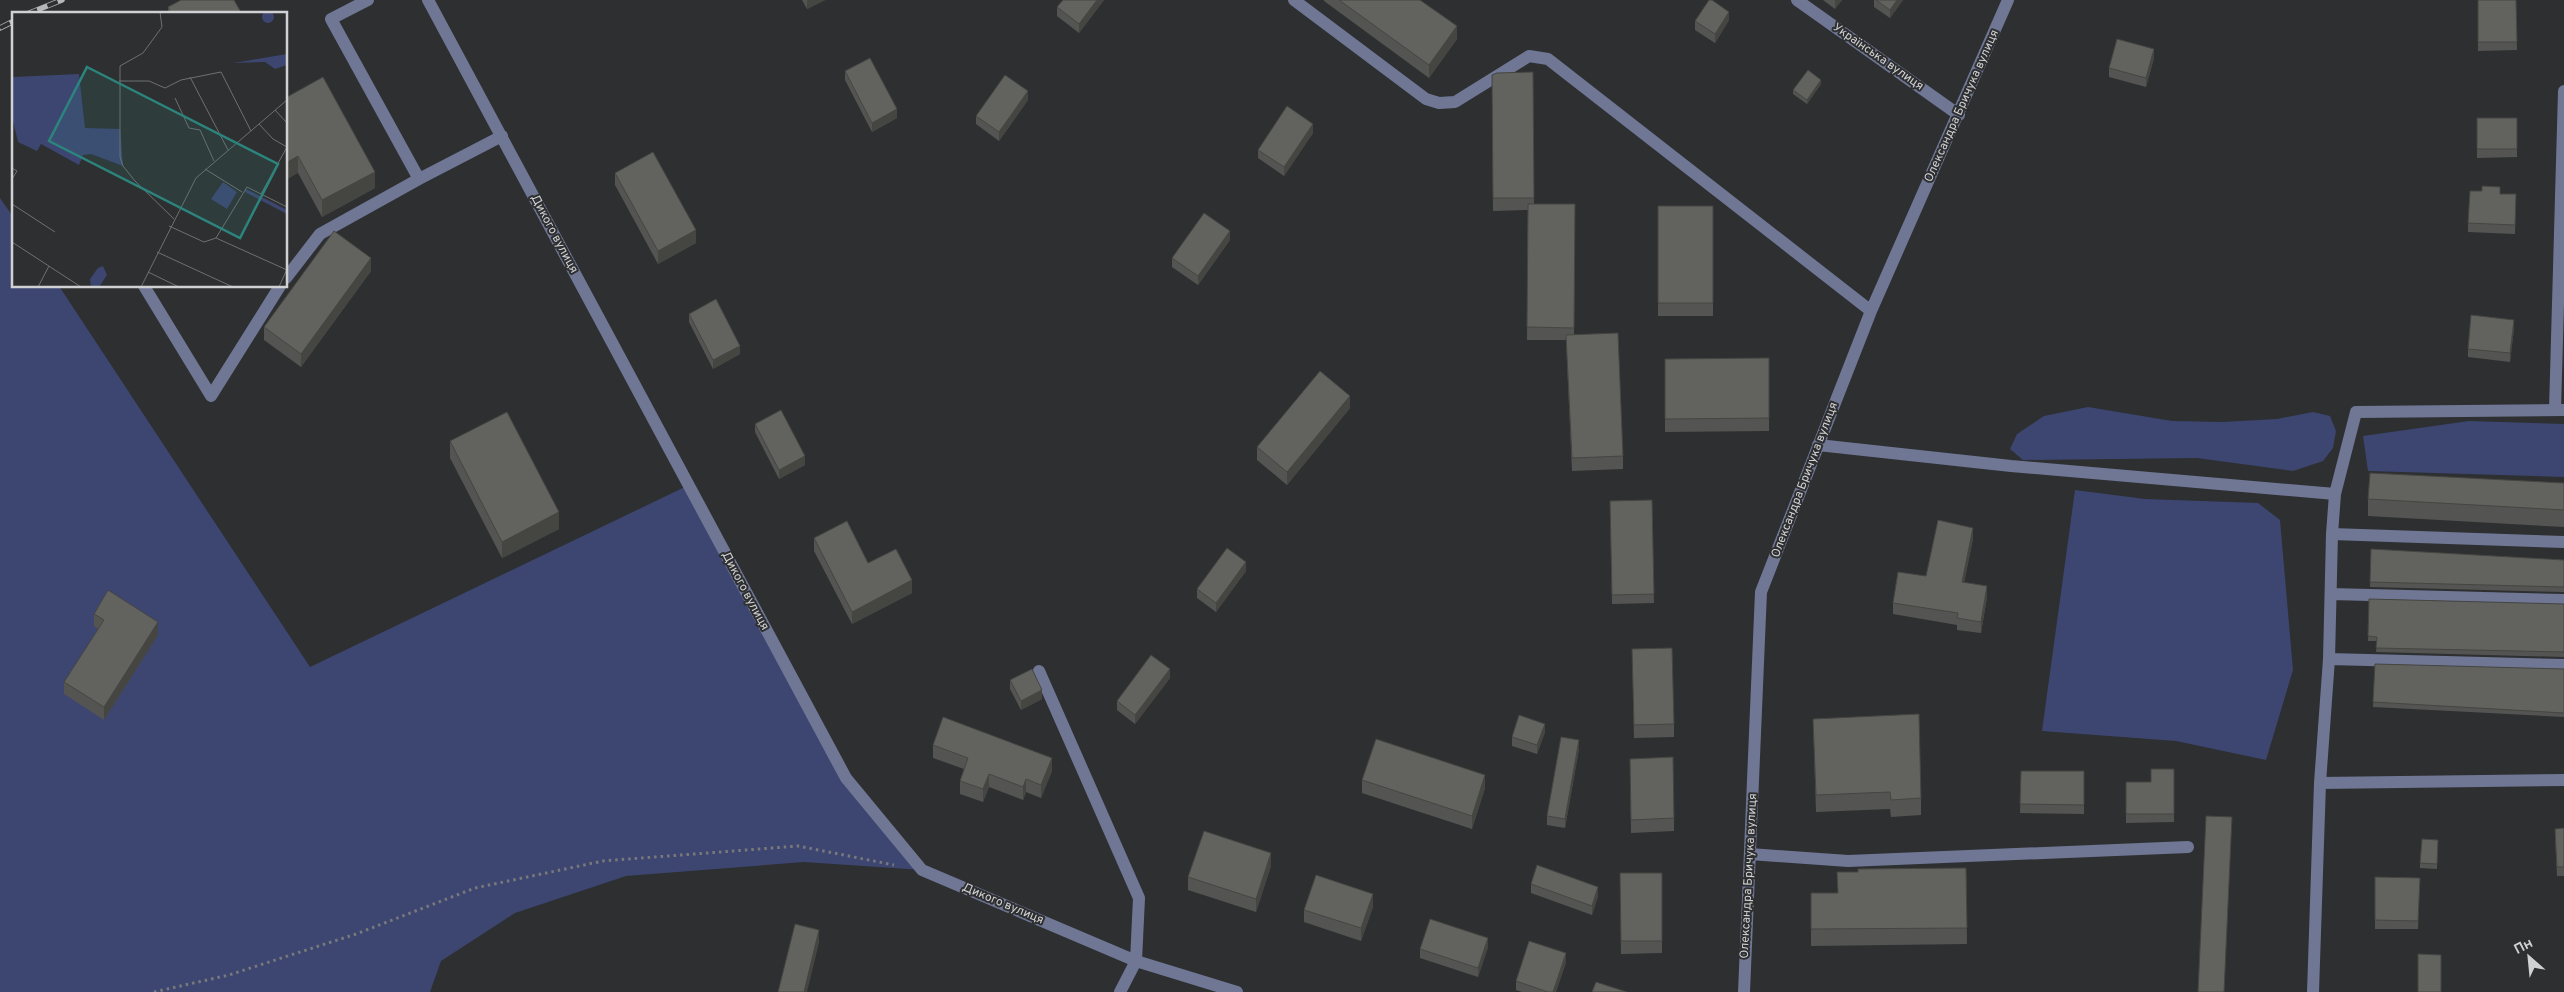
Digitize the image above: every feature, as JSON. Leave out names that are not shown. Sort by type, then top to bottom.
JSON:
[{"type":"street","points":[[368,0],[331,19],[419,179]]},
{"type":"street","name":"Дикого вулиця","points":[[428,0],[846,778],[922,870],[1136,961],[1237,992]]},
{"type":"street","points":[[1294,0],[1426,99],[1439,103],[1455,102],[1529,56],[1548,59],[1872,311]]},
{"type":"street","name":"Українська вулиця","points":[[1797,0],[1959,114]]},
{"type":"street","name":"Олександра Бричука вулиця","points":[[1744,992],[1761,592],[1872,311],[2008,0]]},
{"type":"street","points":[[2313,992],[2320,783],[2329,659],[2332,534],[2335,494],[2356,412],[2560,410],[2564,91]]},
{"type":"street","points":[[288,275],[320,234],[502,136]]},
{"type":"street","points":[[145,288],[212,396],[274,289]]},
{"type":"street","points":[[1818,445],[2012,466],[2335,494]]},
{"type":"street","points":[[2332,534],[2564,542]]},
{"type":"street","points":[[2331,594],[2564,600]]},
{"type":"street","points":[[2329,659],[2564,665]]},
{"type":"street","points":[[1039,671],[1139,898],[1136,961],[1120,992]]},
{"type":"street","points":[[2320,783],[2564,780]]},
{"type":"street","points":[[1750,854],[1848,861],[2188,847]]},
{"type":"path","points":[[154,992],[229,974],[346,937],[475,888],[603,861],[798,846],[922,870]]},
{"type":"shaded area","points":[[0,198],[12,215],[12,288],[60,288],[310,667],[689,485],[846,778],[922,870],[804,862],[626,876],[515,913],[441,961],[430,992],[0,992]]},
{"type":"shaded area","points":[[2088,407],[2172,421],[2222,422],[2277,419],[2313,412],[2330,416],[2336,431],[2333,448],[2323,461],[2293,471],[2197,458],[2023,460],[2010,449],[2017,434],[2044,416]]},
{"type":"shaded area","points":[[2469,421],[2564,424],[2564,477],[2368,471],[2363,436]]},
{"type":"shaded area","points":[[2075,490],[2145,499],[2258,503],[2280,520],[2293,670],[2266,760],[2176,741],[2042,731]]},
{"type":"building","points":[[181,0],[234,0],[241,12],[170,12],[168,7]]},
{"type":"building","points":[[1063,0],[1097,0],[1079,24],[1057,7]]},
{"type":"building","points":[[1339,0],[1420,0],[1457,26],[1429,65]]},
{"type":"building","points":[[1709,0],[1712,0],[1729,12],[1715,34],[1695,21]]},
{"type":"building","points":[[1876,0],[1897,0],[1890,10]]},
{"type":"building","points":[[2478,0],[2516,0],[2517,42],[2478,42]]},
{"type":"building","points":[[2117,39],[2154,49],[2146,78],[2109,68]]},
{"type":"building","points":[[870,58],[897,109],[872,123],[845,71]]},
{"type":"building","points":[[1808,70],[1821,80],[1807,100],[1793,90]]},
{"type":"building","points":[[1533,72],[1534,198],[1493,198],[1492,75],[1497,73]]},
{"type":"building","points":[[1005,75],[1028,91],[999,132],[976,116]]},
{"type":"building","points":[[323,77],[375,172],[322,200],[298,156],[288,162],[288,96]]},
{"type":"building","points":[[1287,106],[1313,124],[1284,167],[1258,150]]},
{"type":"building","points":[[2477,118],[2517,118],[2517,149],[2477,149]]},
{"type":"building","points":[[653,152],[696,230],[658,251],[615,173]]},
{"type":"building","points":[[2482,186],[2500,187],[2500,194],[2516,194],[2515,225],[2468,223],[2470,191],[2482,191]]},
{"type":"building","points":[[1528,204],[1575,204],[1574,328],[1527,327]]},
{"type":"building","points":[[1658,206],[1713,206],[1713,303],[1658,303]]},
{"type":"building","points":[[1204,213],[1230,231],[1198,276],[1172,258]]},
{"type":"building","points":[[334,231],[371,258],[301,354],[264,327]]},
{"type":"building","points":[[716,299],[740,346],[713,360],[689,314]]},
{"type":"building","points":[[2471,315],[2514,320],[2510,353],[2468,349]]},
{"type":"building","points":[[1618,333],[1623,456],[1572,458],[1566,335]]},
{"type":"building","points":[[1769,358],[1769,418],[1665,419],[1665,359]]},
{"type":"building","points":[[1320,371],[1350,396],[1287,472],[1257,447]]},
{"type":"building","points":[[781,410],[805,456],[779,470],[755,424]]},
{"type":"building","points":[[507,412],[559,512],[502,542],[450,441]]},
{"type":"building","points":[[2370,473],[2564,483],[2564,510],[2368,499]]},
{"type":"building","points":[[1652,500],[1654,594],[1612,595],[1610,501]]},
{"type":"building","points":[[1938,520],[1973,528],[1962,582],[1987,586],[1981,622],[1957,618],[1958,613],[1893,603],[1898,572],[1926,576]]},
{"type":"building","points":[[847,521],[868,563],[896,549],[912,580],[852,612],[814,538]]},
{"type":"building","points":[[1227,548],[1246,562],[1216,603],[1197,589]]},
{"type":"building","points":[[2371,549],[2564,560],[2564,587],[2370,582]]},
{"type":"building","points":[[108,590],[158,622],[104,707],[64,682],[104,620],[94,614]]},
{"type":"building","points":[[2369,599],[2564,604],[2564,652],[2376,648],[2377,637],[2368,636]]},
{"type":"building","points":[[1672,648],[1674,724],[1634,725],[1632,649]]},
{"type":"building","points":[[1151,655],[1170,669],[1135,715],[1117,701]]},
{"type":"building","points":[[2375,664],[2564,669],[2564,713],[2373,702]]},
{"type":"building","points":[[1032,669],[1042,690],[1021,701],[1010,680]]},
{"type":"building","points":[[1919,714],[1921,798],[1891,800],[1890,792],[1816,795],[1813,719]]},
{"type":"building","points":[[1519,715],[1545,724],[1537,745],[1512,737]]},
{"type":"building","points":[[943,717],[1052,758],[1041,785],[1026,779],[1023,787],[989,774],[983,789],[960,781],[968,758],[933,745]]},
{"type":"building","points":[[1561,737],[1579,740],[1565,819],[1547,816]]},
{"type":"building","points":[[1376,739],[1485,775],[1472,816],[1362,780]]},
{"type":"building","points":[[1673,757],[1674,818],[1631,820],[1630,759]]},
{"type":"building","points":[[2151,769],[2174,769],[2174,814],[2126,814],[2126,782],[2151,782]]},
{"type":"building","points":[[2021,771],[2084,771],[2084,805],[2020,804]]},
{"type":"building","points":[[2206,816],[2232,817],[2224,992],[2198,992]]},
{"type":"building","points":[[2564,828],[2564,867],[2557,867],[2555,829]]},
{"type":"building","points":[[1204,831],[1271,853],[1256,899],[1188,877]]},
{"type":"building","points":[[2422,839],[2438,840],[2437,864],[2420,863]]},
{"type":"building","points":[[1537,865],[1598,887],[1592,906],[1531,884]]},
{"type":"building","points":[[1966,868],[1967,928],[1811,929],[1811,893],[1838,893],[1837,872],[1858,872],[1858,869]]},
{"type":"building","points":[[1620,873],[1662,873],[1662,941],[1621,941]]},
{"type":"building","points":[[1316,875],[1373,894],[1361,928],[1304,910]]},
{"type":"building","points":[[2375,877],[2420,878],[2418,921],[2375,920]]},
{"type":"building","points":[[1430,919],[1488,938],[1478,968],[1420,949]]},
{"type":"building","points":[[795,924],[819,930],[804,992],[778,992]]},
{"type":"building","points":[[1529,941],[1566,953],[1553,992],[1516,981]]},
{"type":"building","points":[[2418,954],[2441,955],[2441,992],[2418,992]]},
{"type":"building","points":[[1596,982],[1627,992],[1592,992]]},
{"type":"railway","points":[[32,12],[62,0]]},
{"type":"railway","points":[[0,28],[12,22]]}]
